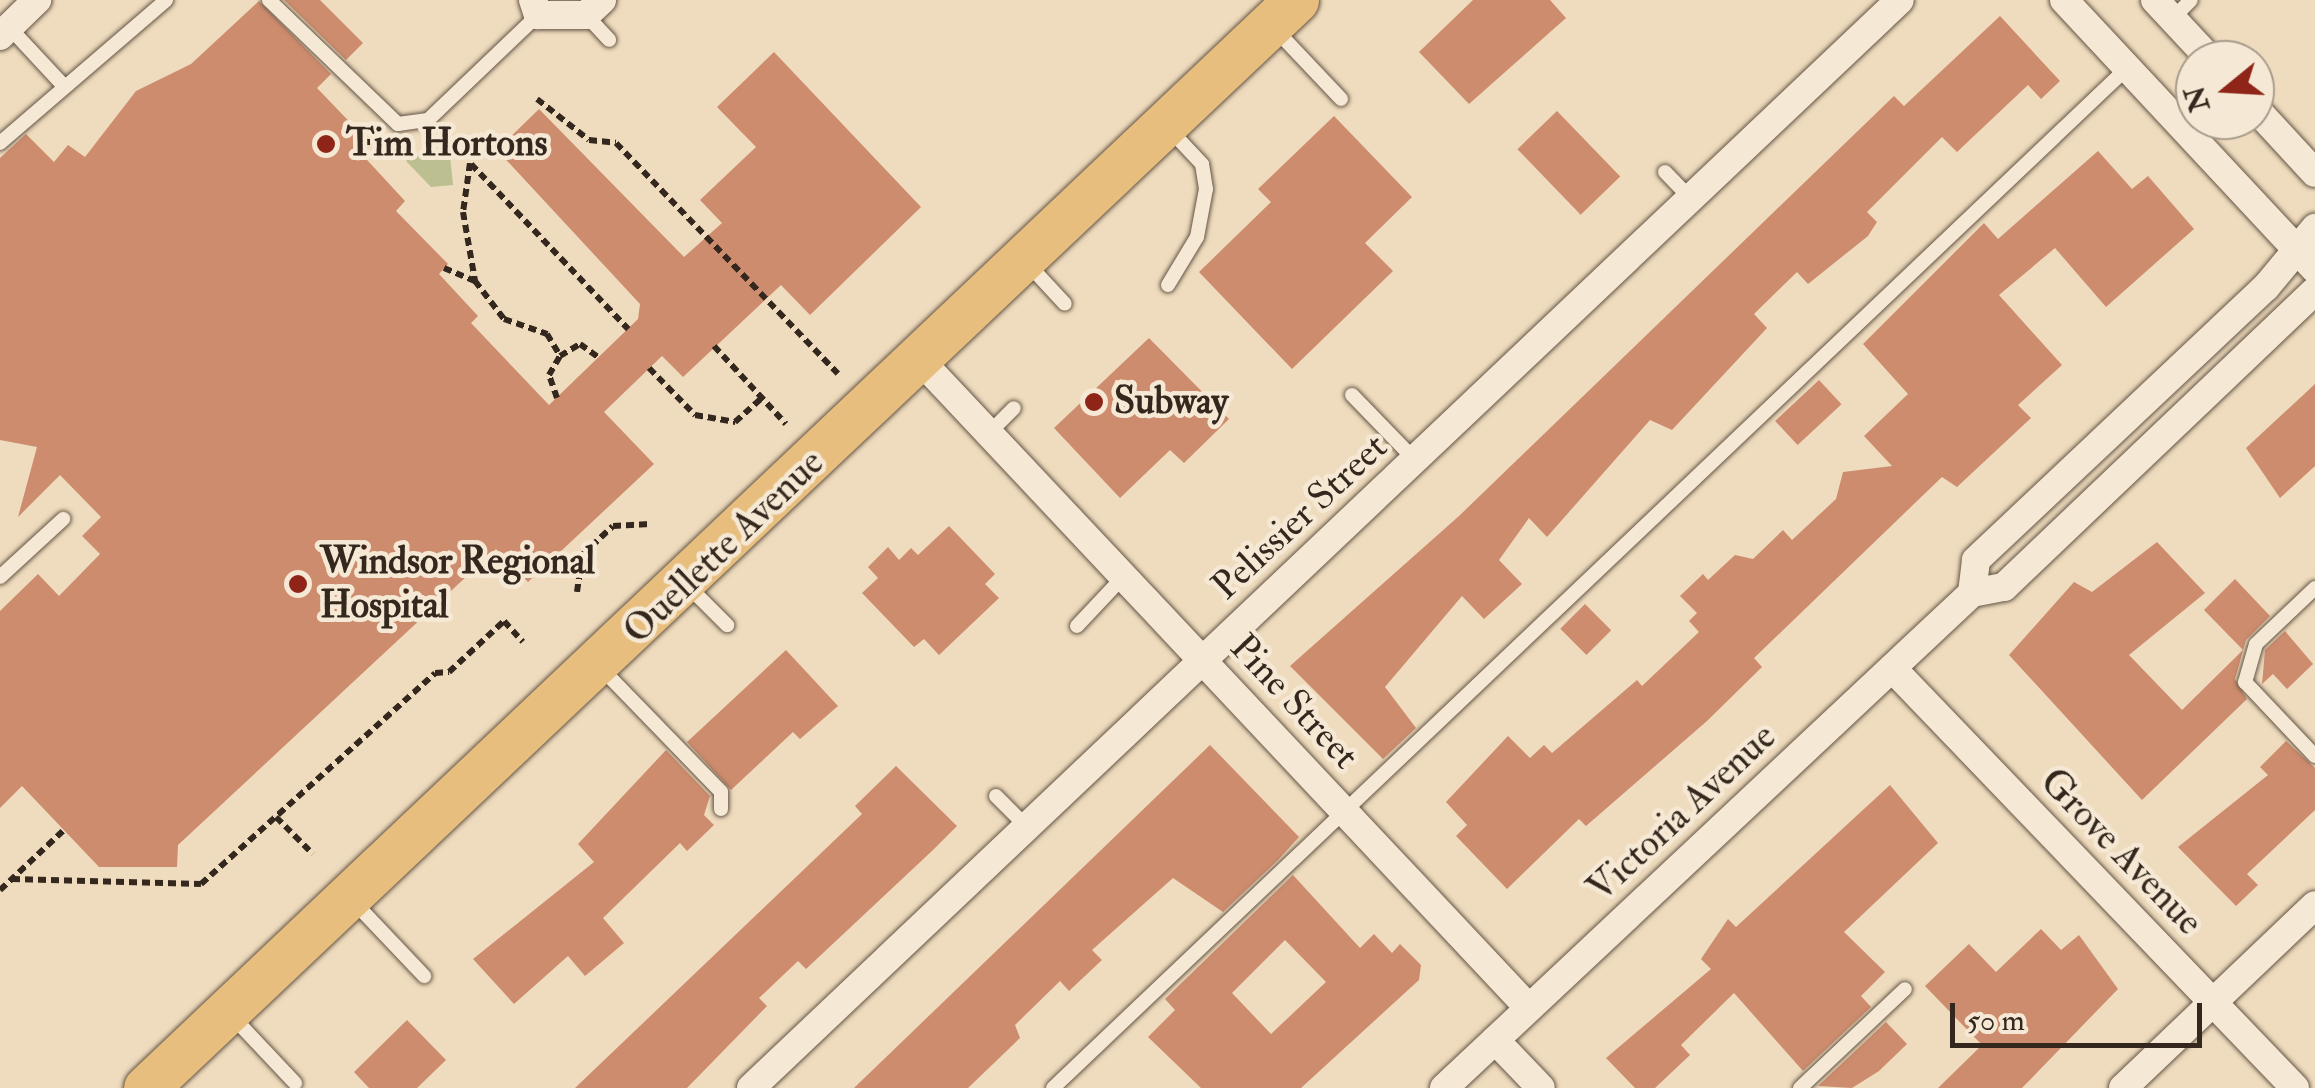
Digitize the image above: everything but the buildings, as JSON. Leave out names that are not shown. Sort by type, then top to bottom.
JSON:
[{"type":"main road","name":"Ouellette Avenue","points":[[146,1088],[599,667],[1283,12]]},
{"type":"street","points":[[4,31],[37,0]]},
{"type":"street","name":"Pelissier Street","points":[[751,1088],[1900,0]]},
{"type":"street","points":[[2064,0],[2306,259]]},
{"type":"street","points":[[2173,6],[2197,40]]},
{"type":"street","points":[[535,7],[594,8]]},
{"type":"street","points":[[2275,130],[2315,173]]},
{"type":"street","name":"Victoria Avenue","points":[[1972,594],[1976,560],[2306,259],[2315,228]]},
{"type":"street","name":"Victoria Avenue","points":[[1444,1088],[1972,594],[2004,587],[2315,291]]},
{"type":"street","name":"Pine Street","points":[[920,360],[1530,1008]]},
{"type":"street","name":"Grove Avenue","points":[[1892,668],[2295,1088]]},
{"type":"street","points":[[2123,1088],[2315,905]]},
{"type":"street","points":[[1496,1040],[1542,1088]]},
{"type":"lane","points":[[0,143],[62,84],[166,0]]},
{"type":"lane","points":[[269,0],[398,124],[428,120],[535,7]]},
{"type":"lane","points":[[594,8],[609,40]]},
{"type":"lane","points":[[1283,12],[1341,99]]},
{"type":"lane","points":[[4,31],[62,84]]},
{"type":"lane","points":[[1053,1088],[2127,68]]},
{"type":"lane","points":[[1165,125],[1202,164],[1206,189],[1197,237],[1168,285]]},
{"type":"lane","points":[[1665,172],[1690,199]]},
{"type":"lane","points":[[1025,260],[1065,304]]},
{"type":"lane","points":[[1352,395],[1415,460]]},
{"type":"lane","points":[[989,433],[1014,408]]},
{"type":"lane","points":[[0,577],[63,519]]},
{"type":"lane","points":[[1077,626],[1124,576]]},
{"type":"lane","points":[[686,584],[726,625]]},
{"type":"lane","points":[[2315,588],[2256,644],[2245,682],[2315,756]]},
{"type":"lane","points":[[599,667],[721,792],[720,809]]},
{"type":"lane","points":[[996,796],[1027,827]]},
{"type":"lane","points":[[351,899],[424,976]]},
{"type":"lane","points":[[1800,1088],[1905,989]]},
{"type":"lane","points":[[228,1012],[295,1083]]},
{"type":"path","points":[[537,99],[556,122],[588,140],[616,143],[838,374]]},
{"type":"path","points":[[362,142],[384,142]]},
{"type":"path","points":[[560,356],[547,334],[504,318],[475,281],[463,212],[470,163],[628,329]]},
{"type":"path","points":[[444,268],[475,281]]},
{"type":"path","points":[[557,398],[549,375],[560,356],[580,344],[598,357]]},
{"type":"path","points":[[714,346],[786,424]]},
{"type":"path","points":[[650,368],[695,415],[735,422],[762,398]]},
{"type":"path","points":[[577,592],[582,556],[613,526],[650,524]]},
{"type":"path","points":[[12,879],[201,884],[504,621],[523,642]]},
{"type":"path","points":[[276,818],[312,854]]},
{"type":"path","points":[[0,890],[64,830]]},
{"type":"green space","points":[[413,154],[450,156],[453,185],[431,187],[406,161]]},
{"type":"place","name":"Tim Hortons","points":[[326,144]]},
{"type":"place","name":"Subway","points":[[1094,402]]},
{"type":"place","name":"Windsor Regional Hospital","points":[[298,584]]}]
